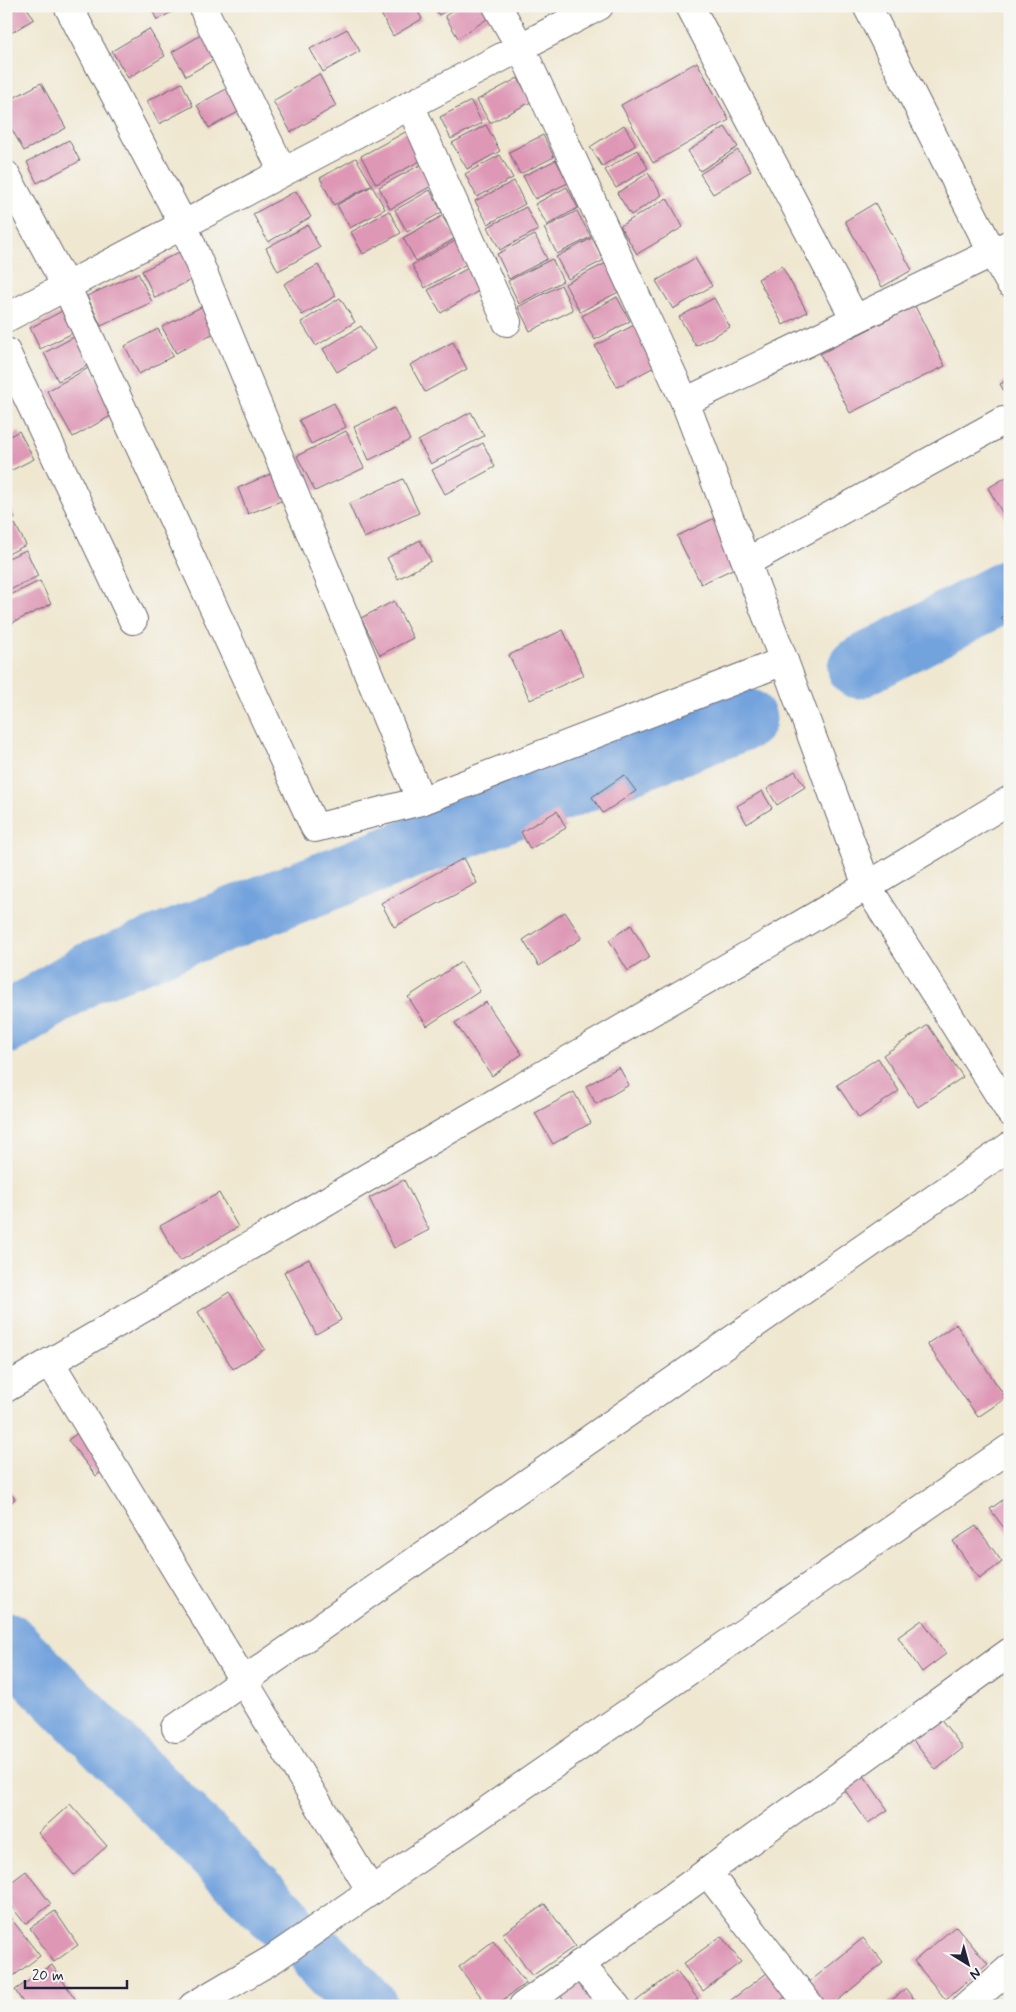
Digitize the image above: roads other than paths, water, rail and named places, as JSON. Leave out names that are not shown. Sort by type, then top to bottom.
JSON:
[{"type":"street","points":[[68,6],[183,224],[421,801]]},
{"type":"street","points":[[497,6],[521,48],[685,402],[747,562],[867,886],[1010,1112]]},
{"type":"street","points":[[6,318],[599,6]]},
{"type":"street","points":[[690,6],[855,319]]},
{"type":"street","points":[[867,6],[1001,248],[1010,283]]},
{"type":"street","points":[[204,12],[283,172]]},
{"type":"street","points":[[410,105],[507,322]]},
{"type":"street","points":[[6,175],[66,286],[315,828],[421,801],[784,661]]},
{"type":"street","points":[[685,402],[1001,248]]},
{"type":"street","points":[[6,352],[133,620]]},
{"type":"street","points":[[747,562],[1003,421]]},
{"type":"street","points":[[6,1388],[867,886],[1010,800]]},
{"type":"street","points":[[176,1728],[1010,1146]]},
{"type":"street","points":[[50,1362],[371,1891]]},
{"type":"street","points":[[192,2006],[273,1959],[1010,1448]]},
{"type":"street","points":[[523,2006],[1010,1652]]},
{"type":"street","points":[[707,1872],[810,2006]]},
{"type":"street","points":[[580,1964],[616,2006]]},
{"type":"street","points":[[966,2006],[1010,1968]]},
{"type":"waterway","points":[[858,668],[1010,589]]},
{"type":"waterway","points":[[6,1024],[89,973],[746,719]]},
{"type":"waterway","points":[[6,1642],[282,1919]]},
{"type":"waterway","points":[[322,1959],[367,2006]]}]
